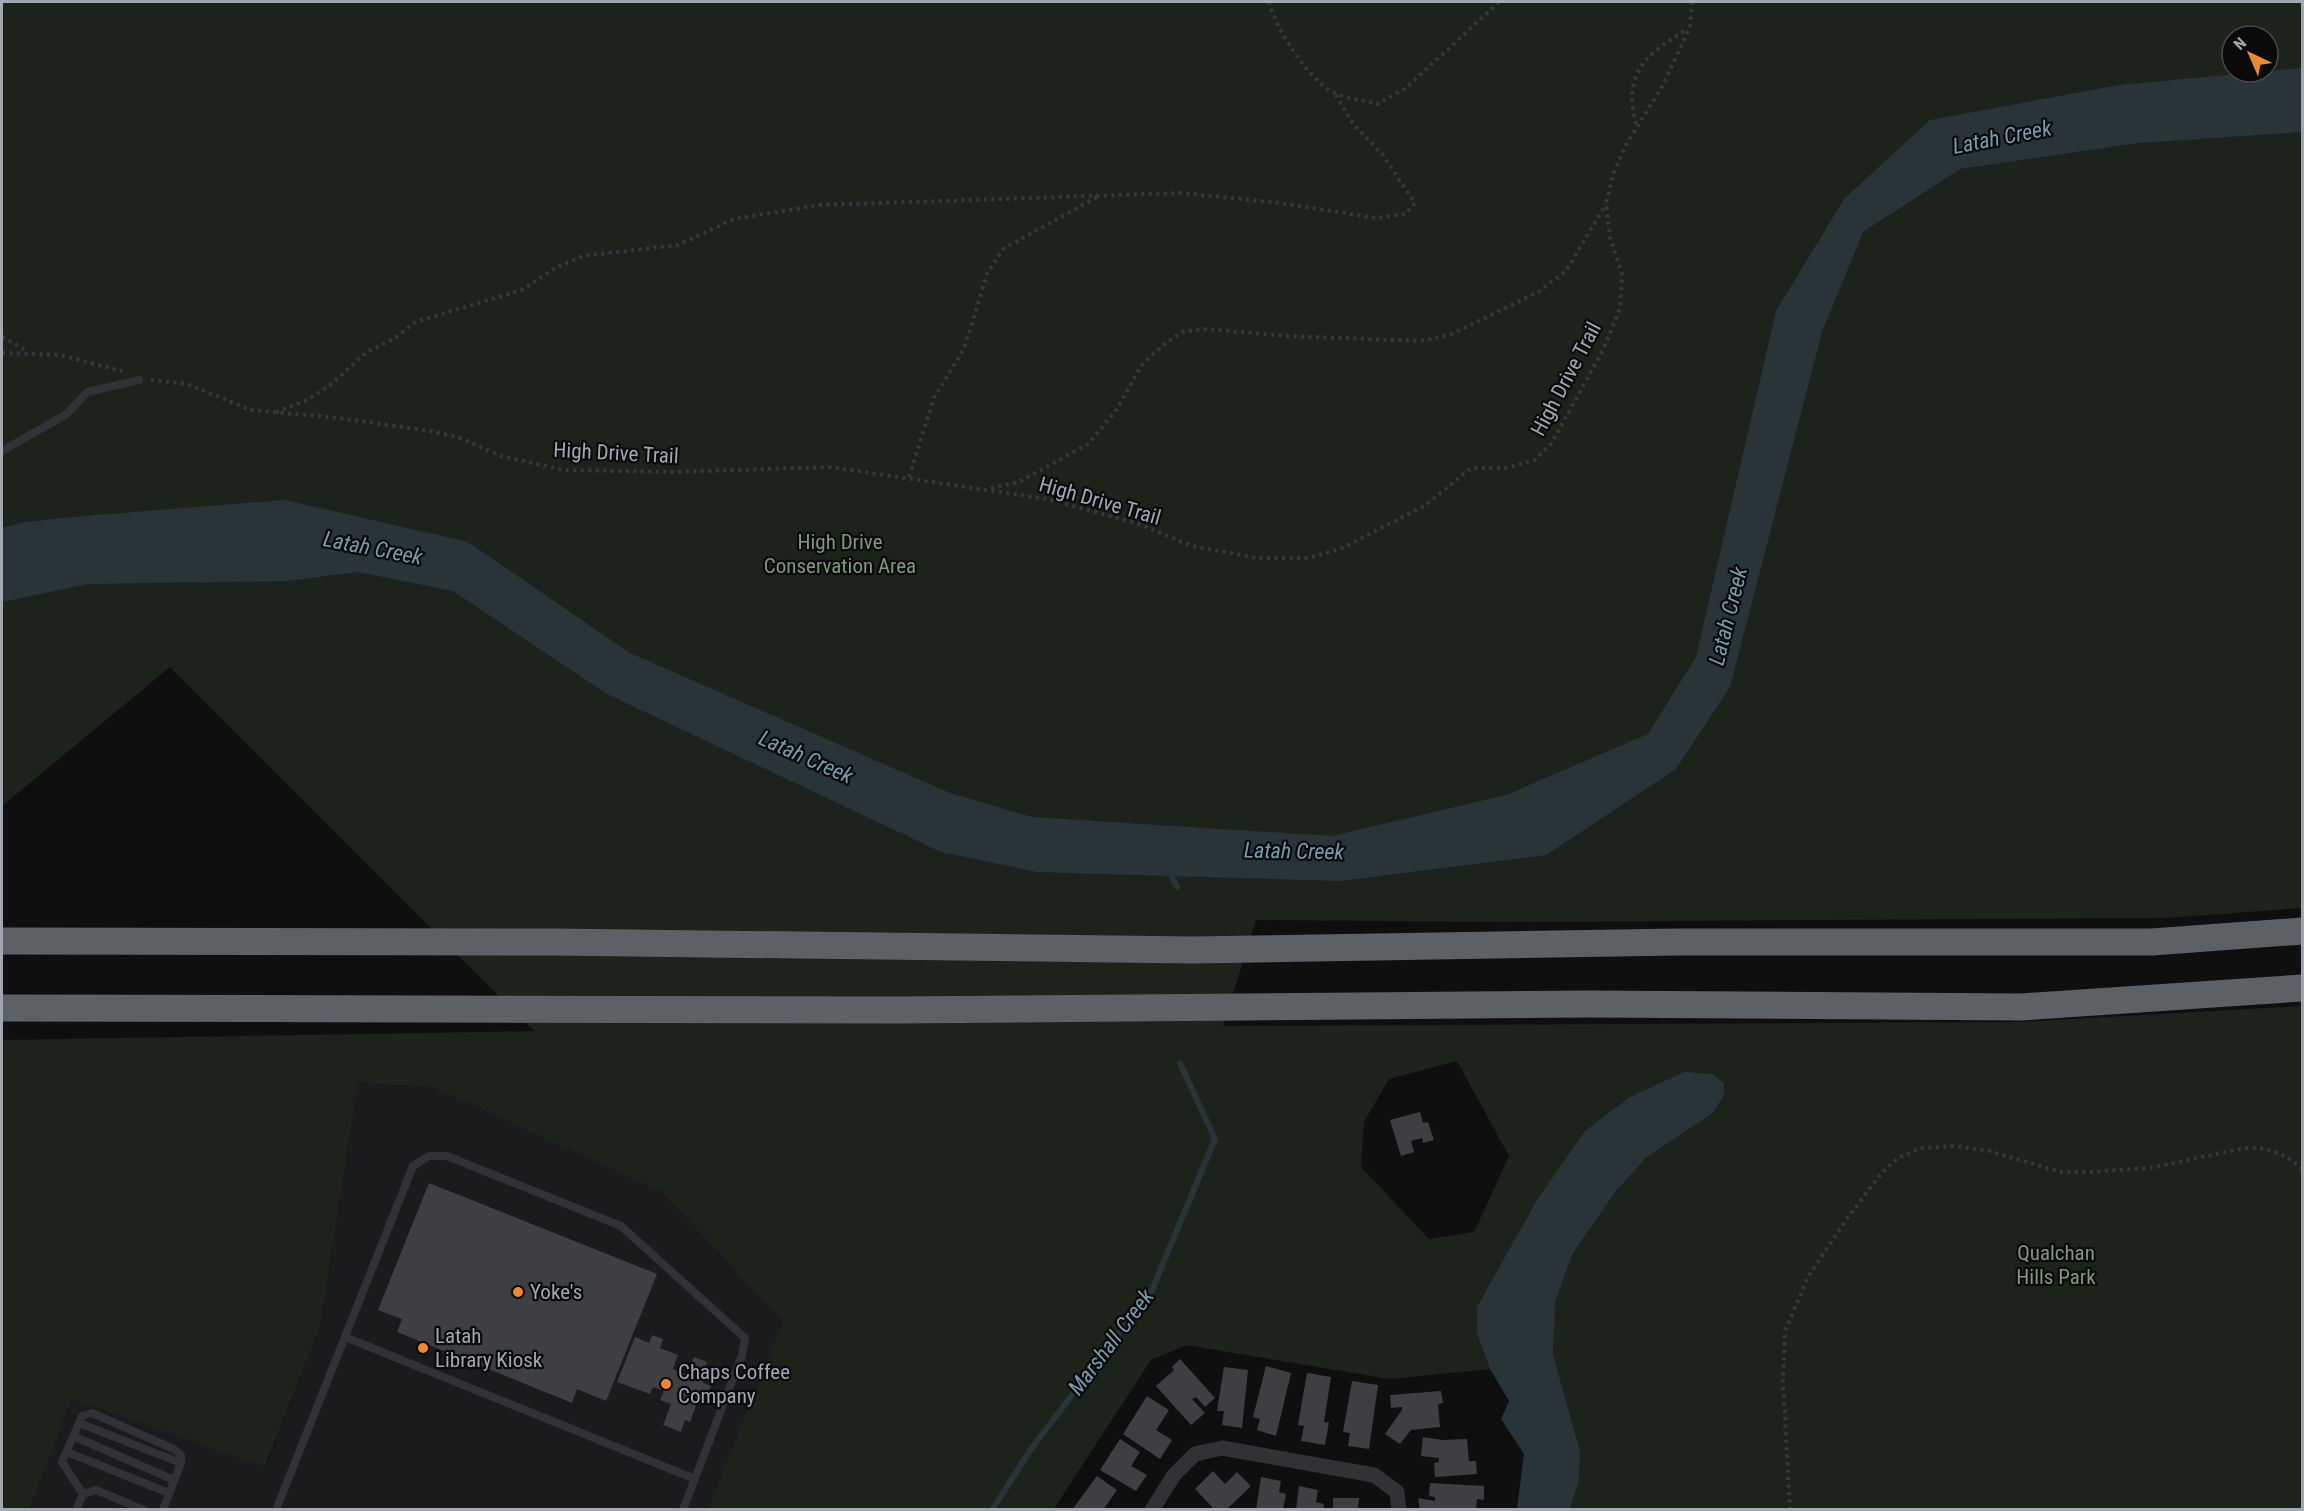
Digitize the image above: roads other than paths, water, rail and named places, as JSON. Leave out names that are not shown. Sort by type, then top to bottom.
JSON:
[{"type":"highway","points":[[2,941],[554,942],[1193,950],[1679,942],[2152,942],[2302,931]]},
{"type":"highway","points":[[2,1008],[911,1010],[1494,1004],[2021,1007],[2302,988]]},
{"type":"street","points":[[1152,1509],[1174,1475],[1195,1454],[1222,1448],[1374,1475],[1396,1492],[1399,1509]]},
{"type":"lane","points":[[2,451],[67,414],[87,392],[139,380]]},
{"type":"lane","points":[[276,1509],[413,1166],[429,1156],[447,1156],[621,1226],[745,1338],[742,1355],[683,1509]]},
{"type":"lane","points":[[345,1337],[695,1479]]},
{"type":"lane","points":[[83,1494],[62,1462],[82,1416],[92,1413],[174,1449],[181,1455],[181,1463],[163,1509]]},
{"type":"lane","points":[[79,1423],[181,1463]]},
{"type":"lane","points":[[73,1436],[174,1480]]},
{"type":"lane","points":[[67,1452],[169,1493]]},
{"type":"lane","points":[[76,1509],[83,1494],[96,1490],[144,1509]]},
{"type":"water","name":"Latah Creek","points":[[2302,68],[2302,132],[2138,143],[1960,169],[1863,232],[1822,332],[1730,687],[1676,769],[1546,855],[1341,881],[1037,872],[941,852],[607,694],[453,591],[358,572],[287,581],[88,584],[2,602],[2,528],[24,522],[285,500],[468,542],[630,653],[950,793],[1032,817],[1332,836],[1506,795],[1648,734],[1696,657],[1776,311],[1844,199],[1930,120],[2119,85],[2220,76],[2220,84],[2280,84],[2280,70]]},
{"type":"water","points":[[1684,1072],[1712,1074],[1724,1083],[1724,1095],[1713,1113],[1647,1157],[1616,1191],[1573,1253],[1555,1301],[1553,1354],[1580,1451],[1579,1481],[1570,1509],[1517,1509],[1524,1454],[1501,1419],[1509,1401],[1490,1369],[1477,1334],[1477,1307],[1537,1200],[1585,1131],[1630,1097]]},
{"type":"waterway","name":"Marshall Creek","points":[[1168,869],[1177,887]]},
{"type":"waterway","name":"Marshall Creek","points":[[992,1510],[1031,1449],[1152,1290],[1215,1139],[1180,1063]]},
{"type":"place","name":"Yoke's","points":[[518,1292]]},
{"type":"place","name":"Latah Library Kiosk","points":[[423,1348]]},
{"type":"place","name":"Chaps Coffee Company","points":[[666,1384]]},
{"type":"park label","name":"High Drive Conservation Area","points":[[840,554]]},
{"type":"park label","name":"Qualchan Hills Park","points":[[2056,1265]]}]
